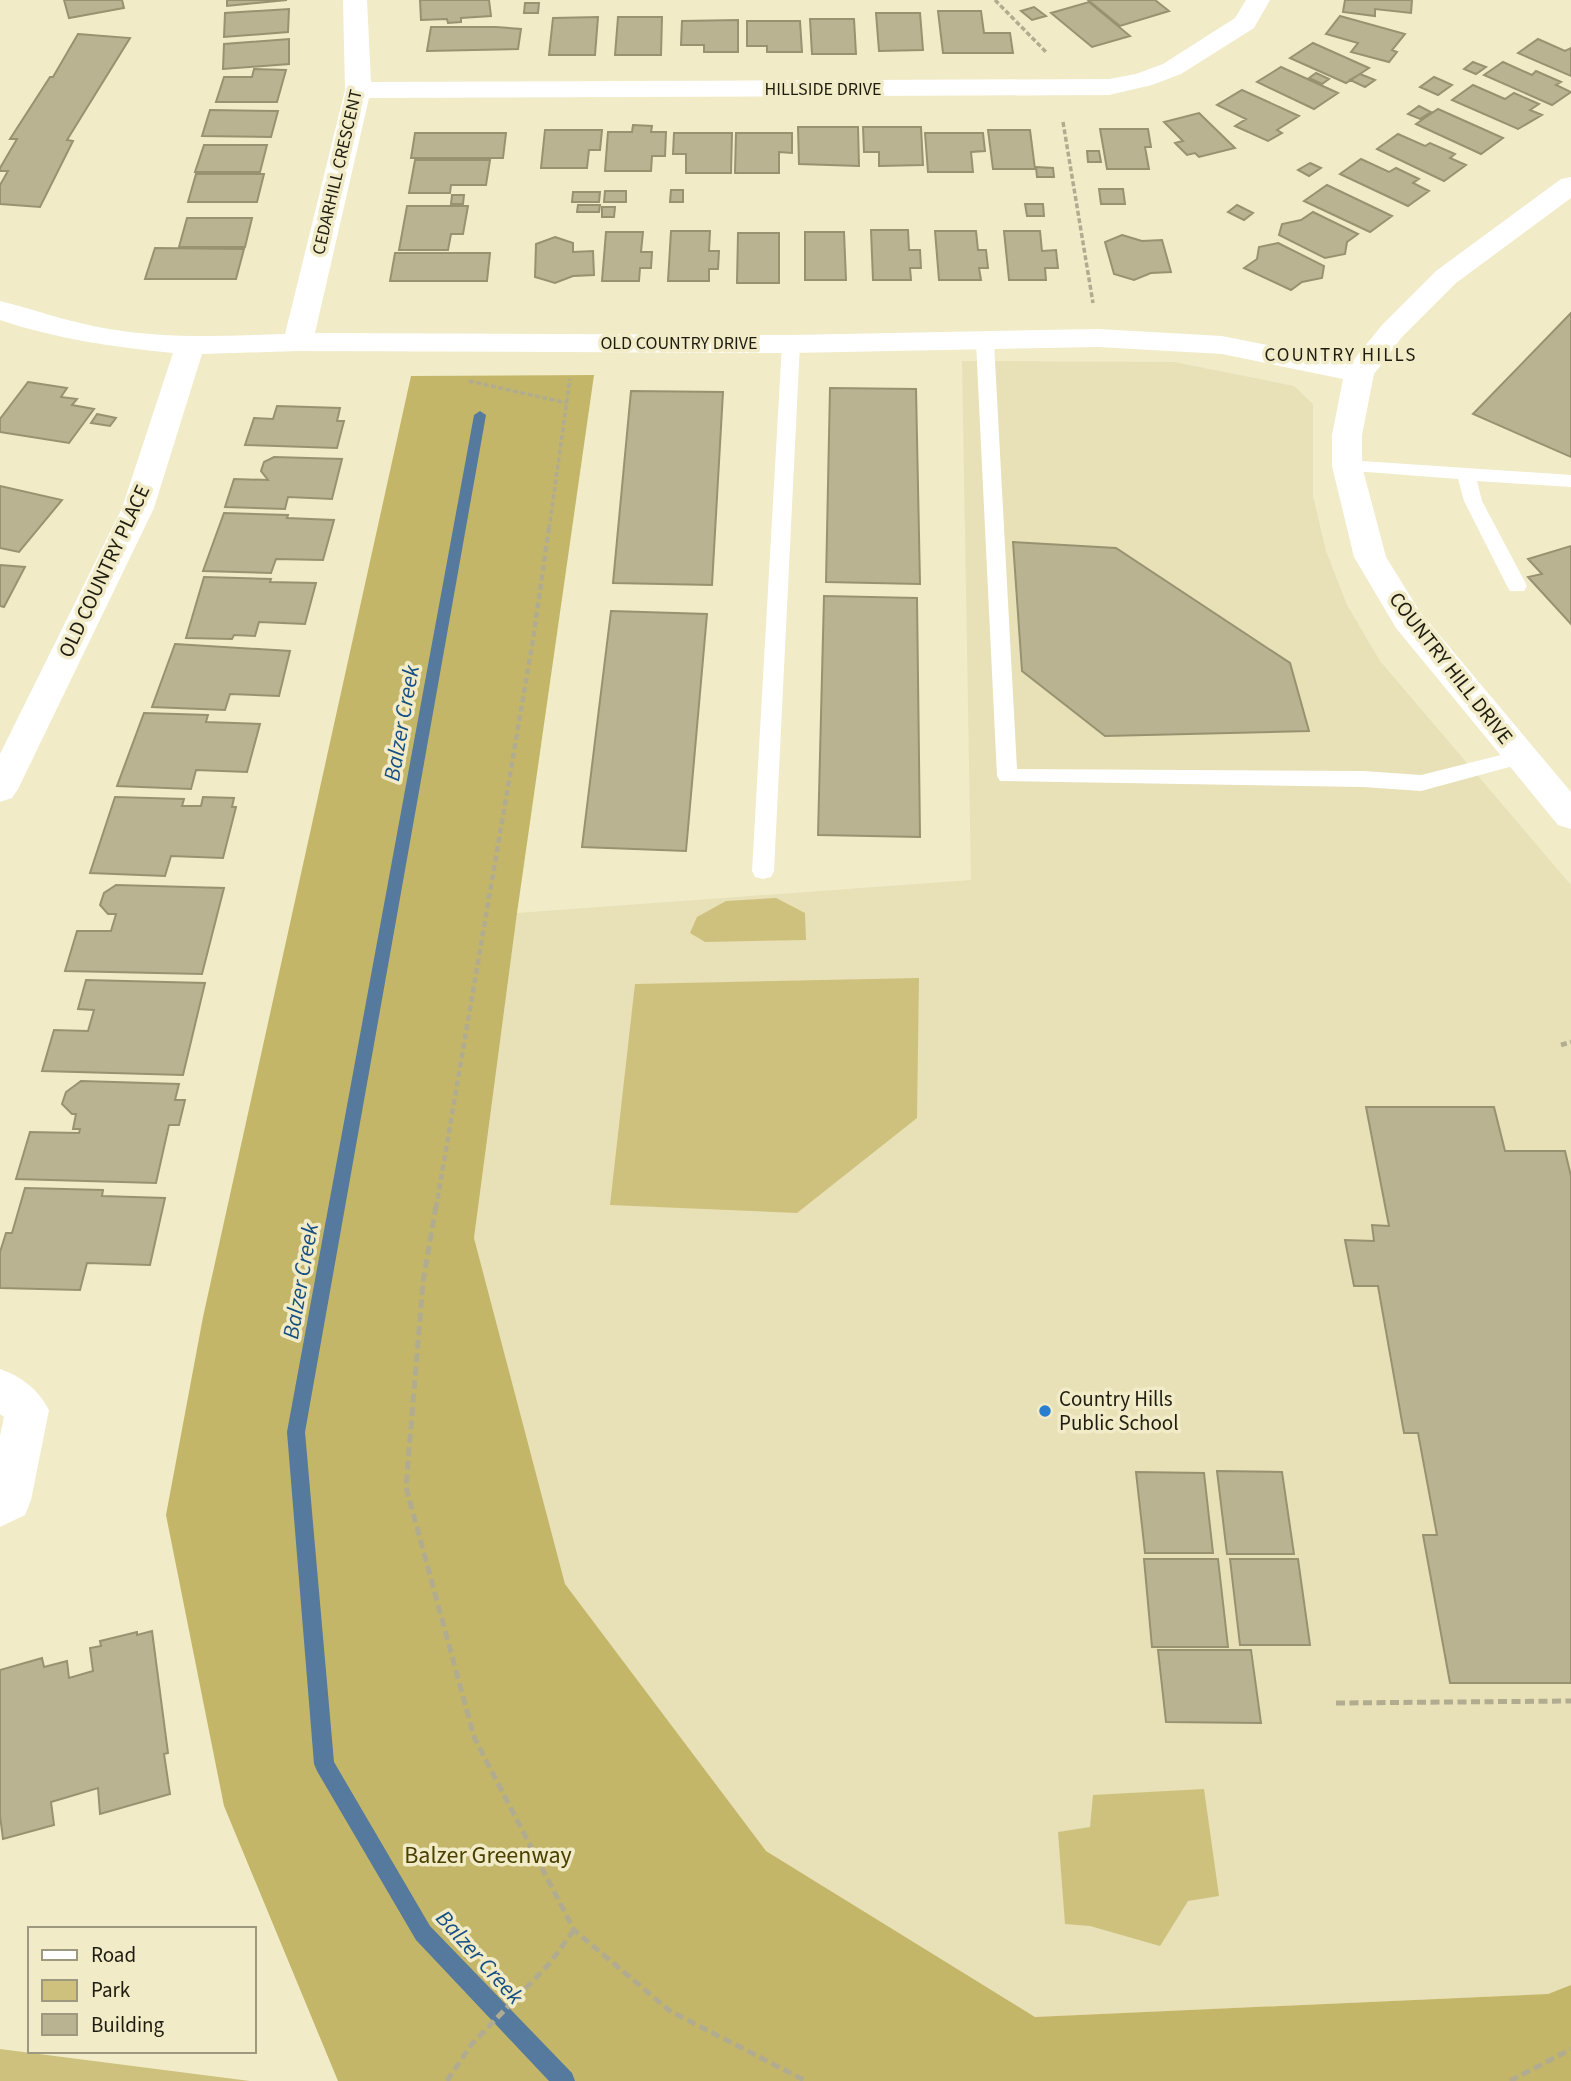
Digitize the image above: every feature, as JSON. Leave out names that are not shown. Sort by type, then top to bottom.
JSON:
[{"type":"street","name":"CEDARHILL CRESCENT","points":[[299,342],[358,90],[355,0]]},
{"type":"street","name":"HILLSIDE DRIVE","points":[[358,90],[1109,87],[1143,80],[1172,69],[1245,23],[1258,0]]},
{"type":"street","name":"COUNTRY HILL DRIVE","points":[[1571,185],[1446,277],[1392,331],[1359,373],[1347,435],[1347,466],[1370,557],[1408,620],[1571,816]]},
{"type":"street","name":"OLD COUNTRY DRIVE","points":[[0,310],[32,321],[109,338],[190,346],[299,342],[791,344],[1098,338],[1222,345],[1359,373]]},
{"type":"street","name":"OLD COUNTRY PLACE","points":[[0,789],[138,508],[190,346]]},
{"type":"street","points":[[0,1388],[27,1410],[9,1500],[0,1506]]},
{"type":"lane","points":[[985,342],[1007,776],[1363,779],[1420,783],[1521,757]]},
{"type":"lane","points":[[763,871],[791,344]]},
{"type":"lane","points":[[1347,466],[1571,481]]},
{"type":"lane","points":[[1466,474],[1473,501],[1517,586]]},
{"type":"path","points":[[995,0],[1051,57]]},
{"type":"path","points":[[1062,113],[1098,338]]},
{"type":"path","points":[[574,343],[533,640],[423,1282],[406,1487],[474,1737],[574,1930],[670,2011],[806,2081]]},
{"type":"path","points":[[461,380],[523,391],[567,403]]},
{"type":"path","points":[[1561,1045],[1571,1042]]},
{"type":"path","points":[[1336,1703],[1571,1701]]},
{"type":"path","points":[[447,2081],[471,2045],[551,1963],[574,1930]]},
{"type":"path","points":[[1510,2081],[1571,2049]]},
{"type":"shaded area","name":"Country Hills Public School","points":[[962,361],[1174,362],[1294,386],[1313,404],[1313,496],[1326,551],[1347,605],[1380,661],[1571,885],[1571,1985],[1548,1994],[1035,2017],[766,1851],[565,1584],[474,1238],[517,913],[971,880]]},
{"type":"green space","name":"Balzer Greenway","points":[[594,375],[517,913],[474,1238],[565,1584],[766,1851],[1035,2017],[1548,1994],[1571,1985],[1571,2081],[338,2081],[224,1806],[166,1515],[203,1317],[411,376]]},
{"type":"green space","points":[[776,898],[805,913],[806,940],[705,942],[690,933],[697,917],[726,901]]},
{"type":"green space","points":[[919,978],[917,1118],[797,1213],[610,1205],[635,984]]},
{"type":"green space","points":[[1204,1789],[1219,1896],[1188,1901],[1160,1946],[1090,1926],[1065,1924],[1058,1832],[1090,1827],[1093,1795]]},
{"type":"green space","points":[[0,2049],[250,2081],[0,2081]]},
{"type":"building","points":[[64,0],[122,0],[124,8],[69,18]]},
{"type":"building","points":[[227,0],[287,0],[227,6]]},
{"type":"building","points":[[420,0],[489,0],[491,16],[461,18],[461,22],[448,23],[447,19],[421,20]]},
{"type":"building","points":[[1088,0],[1155,0],[1169,11],[1120,26]]},
{"type":"building","points":[[1345,0],[1412,0],[1411,13],[1375,9],[1375,16],[1343,12]]},
{"type":"building","points":[[1089,2],[1130,36],[1092,47],[1051,13]]},
{"type":"building","points":[[525,3],[539,3],[538,13],[524,13]]},
{"type":"building","points":[[1034,7],[1046,16],[1032,20],[1021,11]]},
{"type":"building","points":[[289,9],[288,32],[224,37],[225,13]]},
{"type":"building","points":[[938,11],[981,11],[984,33],[1010,33],[1013,53],[943,53]]},
{"type":"building","points":[[876,13],[920,13],[923,50],[879,51]]},
{"type":"building","points":[[1340,16],[1405,34],[1392,50],[1397,52],[1389,62],[1351,52],[1358,43],[1326,34]]},
{"type":"building","points":[[598,17],[595,55],[549,55],[553,18]]},
{"type":"building","points":[[618,17],[662,17],[661,55],[615,55]]},
{"type":"building","points":[[810,19],[854,19],[856,54],[812,54]]},
{"type":"building","points":[[738,20],[738,52],[704,52],[704,45],[681,45],[682,21]]},
{"type":"building","points":[[747,21],[800,21],[802,52],[767,52],[767,46],[747,46]]},
{"type":"building","points":[[431,27],[521,29],[518,49],[427,51]]},
{"type":"building","points":[[78,34],[130,38],[67,140],[73,141],[40,207],[0,204],[0,185],[8,171],[0,171],[0,168],[17,139],[10,139],[50,77],[53,77]]},
{"type":"building","points":[[289,39],[289,64],[223,69],[224,44]]},
{"type":"building","points":[[1538,39],[1565,51],[1571,48],[1571,76],[1518,53]]},
{"type":"building","points":[[1313,43],[1369,68],[1346,83],[1290,58]]},
{"type":"building","points":[[1473,62],[1486,67],[1476,74],[1464,69]]},
{"type":"building","points":[[1503,62],[1532,75],[1536,71],[1561,82],[1556,85],[1571,92],[1552,105],[1484,75]]},
{"type":"building","points":[[1281,67],[1338,93],[1314,109],[1257,82]]},
{"type":"building","points":[[254,69],[286,70],[277,102],[216,102],[224,77],[252,77]]},
{"type":"building","points":[[1316,73],[1329,79],[1322,84],[1309,78]]},
{"type":"building","points":[[1360,74],[1375,80],[1365,87],[1350,80]]},
{"type":"building","points":[[1434,77],[1452,85],[1438,95],[1420,87]]},
{"type":"building","points":[[1473,85],[1505,99],[1514,93],[1539,104],[1530,110],[1542,115],[1518,129],[1452,100]]},
{"type":"building","points":[[1242,90],[1299,116],[1277,130],[1282,133],[1268,141],[1235,126],[1246,119],[1217,105]]},
{"type":"building","points":[[1419,106],[1431,112],[1420,119],[1408,114]]},
{"type":"building","points":[[1438,109],[1503,138],[1481,154],[1416,124]]},
{"type":"building","points":[[210,110],[278,111],[271,137],[202,136]]},
{"type":"building","points":[[1199,113],[1235,148],[1199,157],[1195,153],[1187,155],[1175,143],[1183,141],[1164,122]]},
{"type":"building","points":[[633,125],[652,126],[651,132],[666,132],[665,156],[652,156],[651,171],[605,171],[608,132],[632,132]]},
{"type":"building","points":[[798,127],[858,127],[859,166],[799,164]]},
{"type":"building","points":[[863,127],[921,127],[923,165],[879,166],[879,152],[864,152]]},
{"type":"building","points":[[1100,129],[1148,129],[1151,147],[1145,147],[1149,169],[1107,169]]},
{"type":"building","points":[[545,130],[602,130],[600,150],[589,150],[587,168],[541,168]]},
{"type":"building","points":[[988,130],[1030,130],[1035,169],[993,169]]},
{"type":"building","points":[[415,133],[506,133],[503,158],[411,158]]},
{"type":"building","points":[[674,133],[732,133],[731,173],[686,173],[686,154],[673,154]]},
{"type":"building","points":[[736,133],[792,133],[792,153],[779,152],[779,173],[735,173]]},
{"type":"building","points":[[925,133],[983,133],[985,151],[971,152],[973,172],[928,172]]},
{"type":"building","points":[[1398,134],[1425,146],[1430,143],[1455,154],[1450,158],[1466,165],[1444,181],[1377,149]]},
{"type":"building","points":[[204,145],[267,145],[260,172],[195,172]]},
{"type":"building","points":[[1087,151],[1099,151],[1101,162],[1088,162]]},
{"type":"building","points":[[1361,159],[1389,172],[1396,168],[1419,179],[1413,183],[1429,191],[1408,206],[1340,174]]},
{"type":"building","points":[[415,160],[490,160],[486,185],[451,185],[450,193],[409,193]]},
{"type":"building","points":[[1310,163],[1321,168],[1309,176],[1298,170]]},
{"type":"building","points":[[1036,167],[1053,168],[1054,177],[1037,177]]},
{"type":"building","points":[[196,174],[264,174],[257,202],[188,202]]},
{"type":"building","points":[[1327,185],[1392,216],[1370,232],[1304,201]]},
{"type":"building","points":[[1099,189],[1123,189],[1125,204],[1101,204]]},
{"type":"building","points":[[671,190],[683,190],[683,202],[670,202]]},
{"type":"building","points":[[605,191],[626,191],[626,202],[604,202]]},
{"type":"building","points":[[573,192],[600,192],[599,202],[572,202]]},
{"type":"building","points":[[452,195],[464,195],[463,204],[451,204]]},
{"type":"building","points":[[1025,204],[1043,204],[1044,216],[1027,216]]},
{"type":"building","points":[[578,205],[600,205],[599,212],[577,212]]},
{"type":"building","points":[[1237,205],[1253,213],[1244,220],[1228,212]]},
{"type":"building","points":[[407,206],[468,206],[463,234],[451,234],[448,250],[399,250]]},
{"type":"building","points":[[602,207],[615,207],[614,217],[602,217]]},
{"type":"building","points":[[1313,212],[1358,234],[1347,242],[1345,254],[1325,258],[1279,235],[1282,224],[1301,220]]},
{"type":"building","points":[[187,218],[252,218],[245,247],[179,247]]},
{"type":"building","points":[[871,230],[908,230],[909,250],[920,250],[921,268],[910,268],[911,280],[873,280]]},
{"type":"building","points":[[671,231],[710,231],[709,251],[719,251],[718,269],[709,269],[709,281],[668,281]]},
{"type":"building","points":[[935,231],[976,231],[978,250],[986,250],[988,268],[979,268],[981,280],[939,280]]},
{"type":"building","points":[[1004,231],[1040,231],[1042,251],[1056,250],[1058,268],[1045,268],[1046,280],[1009,280]]},
{"type":"building","points":[[606,232],[643,232],[641,252],[652,252],[651,268],[640,268],[639,281],[602,281]]},
{"type":"building","points":[[805,232],[844,232],[846,280],[805,280]]},
{"type":"building","points":[[738,233],[779,233],[779,283],[737,283]]},
{"type":"building","points":[[1122,235],[1142,241],[1162,240],[1171,272],[1151,273],[1134,280],[1114,274],[1105,242]]},
{"type":"building","points":[[555,237],[573,243],[573,252],[593,251],[594,275],[573,276],[555,283],[535,277],[536,244]]},
{"type":"building","points":[[1278,243],[1324,266],[1322,278],[1302,282],[1291,290],[1244,268],[1257,259],[1259,247]]},
{"type":"building","points":[[155,248],[244,249],[236,279],[145,279]]},
{"type":"building","points":[[395,253],[490,253],[487,281],[390,281]]},
{"type":"building","points":[[1571,313],[1571,457],[1473,414]]},
{"type":"building","points":[[28,382],[67,388],[61,397],[77,399],[72,405],[94,409],[69,443],[0,432],[0,419]]},
{"type":"building","points":[[830,388],[916,389],[920,584],[826,582]]},
{"type":"building","points":[[631,391],[723,392],[712,585],[613,583]]},
{"type":"building","points":[[277,406],[340,408],[337,421],[344,421],[337,448],[245,445],[254,418],[273,419]]},
{"type":"building","points":[[97,414],[116,418],[110,426],[91,423]]},
{"type":"building","points":[[274,457],[342,459],[332,499],[288,497],[285,509],[225,507],[234,479],[268,480],[261,471],[264,462]]},
{"type":"building","points":[[0,486],[62,500],[19,552],[0,548]]},
{"type":"building","points":[[224,513],[334,520],[323,560],[276,559],[271,573],[203,571]]},
{"type":"building","points":[[1013,542],[1116,548],[1290,663],[1309,731],[1105,736],[1022,671]]},
{"type":"building","points":[[1571,546],[1571,624],[1528,577],[1542,574],[1528,559]]},
{"type":"building","points":[[0,565],[25,567],[4,607],[0,606]]},
{"type":"building","points":[[204,577],[316,583],[305,624],[259,622],[255,636],[234,635],[232,639],[186,638]]},
{"type":"building","points":[[824,596],[917,598],[920,837],[818,835]]},
{"type":"building","points":[[611,611],[707,614],[686,851],[582,847]]},
{"type":"building","points":[[175,644],[290,651],[279,696],[230,694],[225,710],[152,707]]},
{"type":"building","points":[[144,713],[208,715],[206,722],[260,724],[247,772],[196,770],[191,789],[117,786]]},
{"type":"building","points":[[115,797],[184,799],[182,806],[201,806],[203,797],[234,798],[232,807],[236,807],[223,858],[171,856],[165,876],[90,873]]},
{"type":"building","points":[[116,885],[224,888],[202,974],[65,971],[77,931],[111,931],[116,914],[108,914],[100,905],[104,893]]},
{"type":"building","points":[[86,980],[205,983],[183,1075],[42,1071],[54,1030],[88,1031],[94,1010],[78,1009]]},
{"type":"building","points":[[81,1081],[179,1084],[175,1100],[185,1100],[179,1125],[169,1125],[156,1183],[16,1179],[30,1132],[79,1133],[80,1129],[73,1129],[76,1114],[72,1114],[62,1104],[66,1092]]},
{"type":"building","points":[[1366,1107],[1494,1107],[1505,1151],[1565,1151],[1571,1176],[1571,1683],[1450,1683],[1423,1535],[1437,1535],[1418,1433],[1404,1433],[1378,1286],[1354,1286],[1345,1240],[1374,1241],[1372,1225],[1389,1226]]},
{"type":"building","points":[[25,1188],[103,1190],[102,1196],[165,1198],[150,1265],[87,1263],[80,1290],[0,1288],[0,1252],[6,1233],[12,1233]]},
{"type":"building","points":[[1217,1471],[1282,1472],[1294,1554],[1227,1554]]},
{"type":"building","points":[[1136,1472],[1204,1473],[1213,1553],[1145,1553]]},
{"type":"building","points":[[1144,1559],[1218,1559],[1228,1647],[1152,1647]]},
{"type":"building","points":[[1230,1559],[1298,1559],[1310,1645],[1240,1645]]},
{"type":"building","points":[[152,1631],[168,1753],[164,1754],[170,1794],[100,1814],[98,1788],[51,1802],[54,1825],[3,1839],[0,1816],[0,1670],[42,1658],[44,1667],[67,1661],[69,1678],[93,1671],[90,1648],[101,1646],[100,1641]]},
{"type":"building","points":[[1158,1650],[1251,1650],[1261,1723],[1166,1722]]},
{"type":"waterway","name":"Balzer Creek","points":[[480,415],[296,1432],[324,1764],[423,1933],[564,2081]]},
{"type":"place","name":"Country Hills Public School","points":[[1045,1411]]},
{"type":"district","name":"COUNTRY HILLS","points":[[1341,354]]}]
